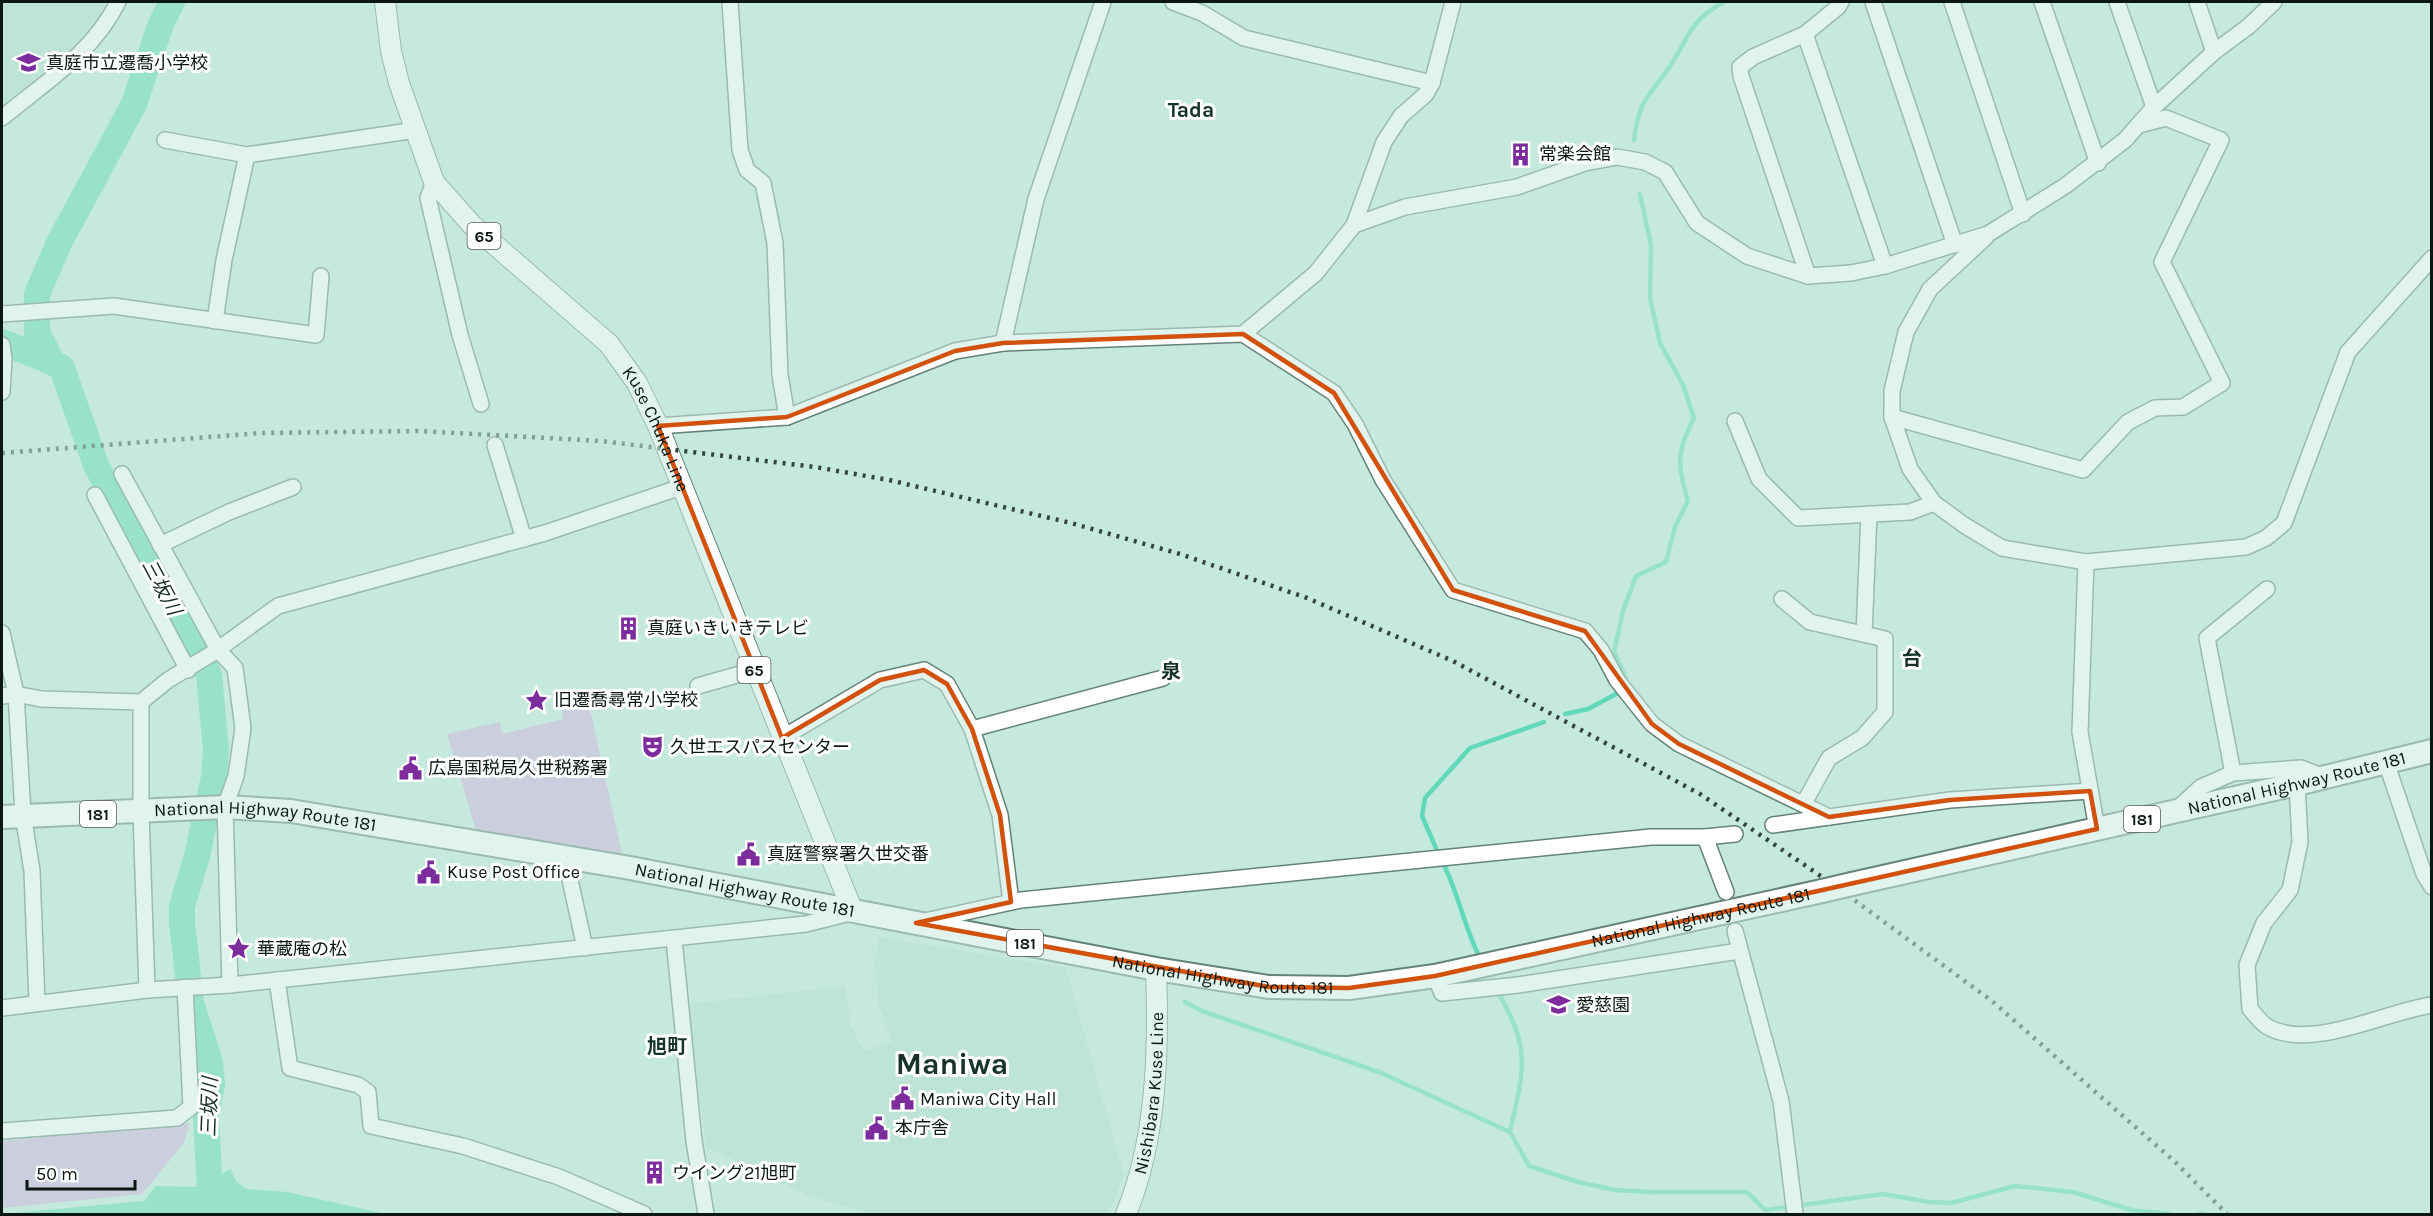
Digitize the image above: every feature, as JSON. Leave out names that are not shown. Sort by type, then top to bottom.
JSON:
[{"type":"highway","name":"National Highway Route 181","points":[[12,816],[194,811],[225,807],[291,811],[565,857],[809,914],[853,912],[1156,969],[1269,987],[1313,989],[1397,983],[1435,976],[1852,885],[2432,751]]},
{"type":"main road","name":"Kuse Chuka Line","points":[[385,2],[391,51],[434,182],[472,225],[609,344],[636,383],[658,426],[853,912]]},
{"type":"main road","name":"Nishibara Kuse Line","points":[[1126,1215],[1146,1151],[1155,1067],[1156,969]]},
{"type":"street","points":[[2,118],[71,65],[99,34],[118,2]]},
{"type":"street","points":[[730,2],[740,150],[747,170],[763,183],[775,243],[780,375],[787,417]]},
{"type":"street","points":[[1003,343],[1036,199],[1103,2]]},
{"type":"street","points":[[1173,2],[1202,13],[1244,38],[1432,83]]},
{"type":"street","points":[[1243,334],[1316,273],[1354,225],[1384,142],[1401,116],[1426,94],[1432,83],[1453,2]]},
{"type":"street","points":[[1808,276],[1741,76],[1740,67],[1753,57],[1805,34],[1841,2]]},
{"type":"street","points":[[1873,2],[1955,245]]},
{"type":"street","points":[[1952,2],[2023,214]]},
{"type":"street","points":[[2042,2],[2098,163]]},
{"type":"street","points":[[2116,2],[2154,107]]},
{"type":"street","points":[[2196,2],[2214,52]]},
{"type":"street","points":[[1354,225],[1406,207],[1517,187],[1585,163],[1617,157],[1645,162],[1665,172],[1697,223],[1747,256],[1808,276],[1851,273],[1885,266],[1988,234],[2023,214],[2098,163],[2214,52],[2249,26],[2274,2]]},
{"type":"street","points":[[1805,34],[1885,266]]},
{"type":"street","points":[[1892,417],[2083,470],[2128,422],[2155,408],[2183,407],[2222,383],[2163,262],[2221,140],[2166,118],[2139,125]]},
{"type":"street","points":[[165,140],[247,155],[416,130]]},
{"type":"street","points":[[215,321],[224,260],[247,155]]},
{"type":"street","points":[[434,182],[428,198],[460,335],[481,404]]},
{"type":"street","points":[[1988,234],[1930,289],[1906,332],[1892,391],[1892,417],[1910,469],[1934,503],[2002,548],[2086,562],[2246,547],[2266,538],[2284,523],[2348,352],[2432,258]]},
{"type":"street","points":[[2,314],[114,306],[316,335],[321,276]]},
{"type":"street","points":[[658,426],[787,417],[955,351],[1003,343],[1243,334],[1334,393],[1355,424],[1383,480],[1453,590],[1585,631],[1601,650],[1617,680],[1652,724],[1679,744],[1829,817]]},
{"type":"street","points":[[2,354],[2,392]]},
{"type":"street","points":[[1735,421],[1759,479],[1798,518],[1910,512],[1934,503]]},
{"type":"street","points":[[495,446],[524,538]]},
{"type":"street","points":[[122,474],[215,651],[235,668],[243,728],[236,776],[225,807],[230,985]]},
{"type":"street","points":[[160,545],[229,512],[292,487]]},
{"type":"street","points":[[9,695],[41,699],[141,702],[168,680],[188,670],[278,606],[524,538],[681,488]]},
{"type":"street","points":[[95,495],[188,670]]},
{"type":"street","points":[[1864,634],[1869,514]]},
{"type":"street","points":[[2086,562],[2080,732],[2097,829]]},
{"type":"street","points":[[2233,772],[2207,638],[2266,589]]},
{"type":"street","points":[[1782,599],[1810,622],[1885,639],[1884,712],[1862,738],[1829,758],[1804,803]]},
{"type":"street","points":[[2,633],[9,695],[12,816],[32,871],[37,1003]]},
{"type":"street","points":[[698,686],[754,670]]},
{"type":"street","points":[[782,738],[880,680],[924,670],[946,684],[972,729],[1000,815],[1005,871],[1011,902]]},
{"type":"street","points":[[972,729],[1163,678]]},
{"type":"street","points":[[141,702],[141,813],[147,990]]},
{"type":"street","points":[[2386,762],[2424,874],[2432,887]]},
{"type":"street","points":[[2175,811],[2201,787],[2233,772],[2301,768],[2324,777]]},
{"type":"street","points":[[2297,784],[2300,842],[2290,890],[2264,923],[2247,965],[2250,1009],[2268,1028],[2299,1036],[2331,1033],[2374,1018],[2432,1005]]},
{"type":"street","points":[[1773,825],[1950,800],[2090,791]]},
{"type":"street","points":[[916,923],[1011,902],[1651,837],[1704,837],[1735,834]]},
{"type":"street","points":[[1704,837],[1726,892]]},
{"type":"street","points":[[565,857],[585,948]]},
{"type":"street","points":[[2,1008],[147,990],[230,985],[674,939],[809,914]]},
{"type":"street","points":[[1735,932],[1738,951],[1781,1101],[1795,1215]]},
{"type":"street","points":[[674,939],[690,1110],[706,1215]]},
{"type":"street","points":[[1435,976],[1442,993],[1518,985],[1738,951]]},
{"type":"street","points":[[277,980],[290,1068],[358,1085],[368,1092],[371,1125],[474,1149],[559,1177],[644,1215]]},
{"type":"street","points":[[2,1131],[177,1118],[191,1107],[186,987]]},
{"type":"highlighted area","points":[[1243,334],[1334,393],[1453,590],[1585,631],[1652,724],[1679,744],[1829,817],[1950,800],[2090,791],[2097,829],[1435,976],[1349,988],[1269,987],[916,923],[1011,902],[1000,815],[972,729],[947,684],[924,670],[880,680],[782,738],[658,426],[787,417],[955,351],[1003,343]]},
{"type":"shaded area","name":"真庭市立遷喬小学校","points":[[2,2],[106,2],[99,17],[69,51],[2,107]]},
{"type":"shaded area","points":[[588,700],[623,858],[476,830],[447,734],[500,722],[502,734],[563,719],[562,704]]},
{"type":"shaded area","name":"Maniwa City Hall","points":[[878,937],[1066,968],[1124,1175],[1108,1214],[871,1214],[809,1196],[706,1147],[688,1004],[846,986],[850,1024],[864,1052],[892,1041],[878,1004],[875,964]]},
{"type":"shaded area","points":[[190,1123],[184,1143],[142,1194],[2,1208],[2,1141]]},
{"type":"shaded area","points":[[230,1169],[236,1181],[246,1189],[287,1192],[386,1214],[2,1214],[144,1201],[156,1186],[200,1187]]},
{"type":"waterway","name":"三坂川","points":[[172,2],[161,24],[134,104],[59,243],[37,294],[37,332],[52,362],[62,368],[96,465],[209,675],[216,750],[214,777],[197,856],[182,906],[182,922],[191,1003],[210,1062],[212,1084],[206,1115],[211,1214]]},
{"type":"waterway","points":[[1634,140],[1641,108],[1668,69],[1690,31],[1712,9],[1724,2]]},
{"type":"waterway","points":[[1626,679],[1614,652],[1623,611],[1636,576],[1666,562],[1675,527],[1688,501],[1680,459],[1684,441],[1694,418],[1683,385],[1660,343],[1650,298],[1651,245],[1640,194]]},
{"type":"waterway","points":[[2,342],[52,362]]},
{"type":"waterway","points":[[1565,714],[1588,709],[1618,693]]},
{"type":"waterway","points":[[1439,855],[1422,816],[1425,798],[1470,748],[1544,722]]},
{"type":"waterway","points":[[1443,863],[1478,954]]},
{"type":"waterway","points":[[1499,993],[1516,1028],[1522,1063],[1520,1086],[1510,1132],[1529,1166],[1578,1182],[1615,1190],[1747,1192],[1765,1210],[1883,1194],[1929,1202],[1951,1203],[2015,1186],[2073,1192],[2131,1210],[2169,1214]]},
{"type":"waterway","points":[[1185,1002],[1202,1011],[1379,1072],[1510,1132]]},
{"type":"waterway","points":[[2199,1214],[2205,1214]]},
{"type":"railway","points":[[2,453],[261,433],[420,431],[601,441],[815,467],[889,480],[1071,523],[1180,554],[1307,598],[1453,661],[1700,794],[1831,883],[1992,1001],[2174,1161],[2227,1214]]},
{"type":"place","name":"真庭市立遷喬小学校","points":[[28,63]]},
{"type":"place","name":"常楽会館","points":[[1521,154]]},
{"type":"place","name":"真庭いきいきテレビ","points":[[629,628]]},
{"type":"place","name":"旧遷喬尋常小学校","points":[[536,700]]},
{"type":"place","name":"久世エスパスセンター","points":[[652,747]]},
{"type":"place","name":"広島国税局久世税務署","points":[[410,768]]},
{"type":"place","name":"真庭警察署久世交番","points":[[749,854]]},
{"type":"place","name":"Kuse Post Office","points":[[429,872]]},
{"type":"place","name":"華蔵庵の松","points":[[239,949]]},
{"type":"place","name":"愛慈園","points":[[1558,1005]]},
{"type":"place","name":"Maniwa City Hall","points":[[902,1099]]},
{"type":"place","name":"本庁舎","points":[[877,1128]]},
{"type":"place","name":"ウイング21旭町","points":[[654,1173]]},
{"type":"district","name":"Tada","points":[[1191,110]]},
{"type":"district","name":"台","points":[[1912,658]]},
{"type":"district","name":"泉","points":[[1171,671]]},
{"type":"district","name":"旭町","points":[[667,1046]]},
{"type":"district","name":"Maniwa","points":[[952,1064]]}]
